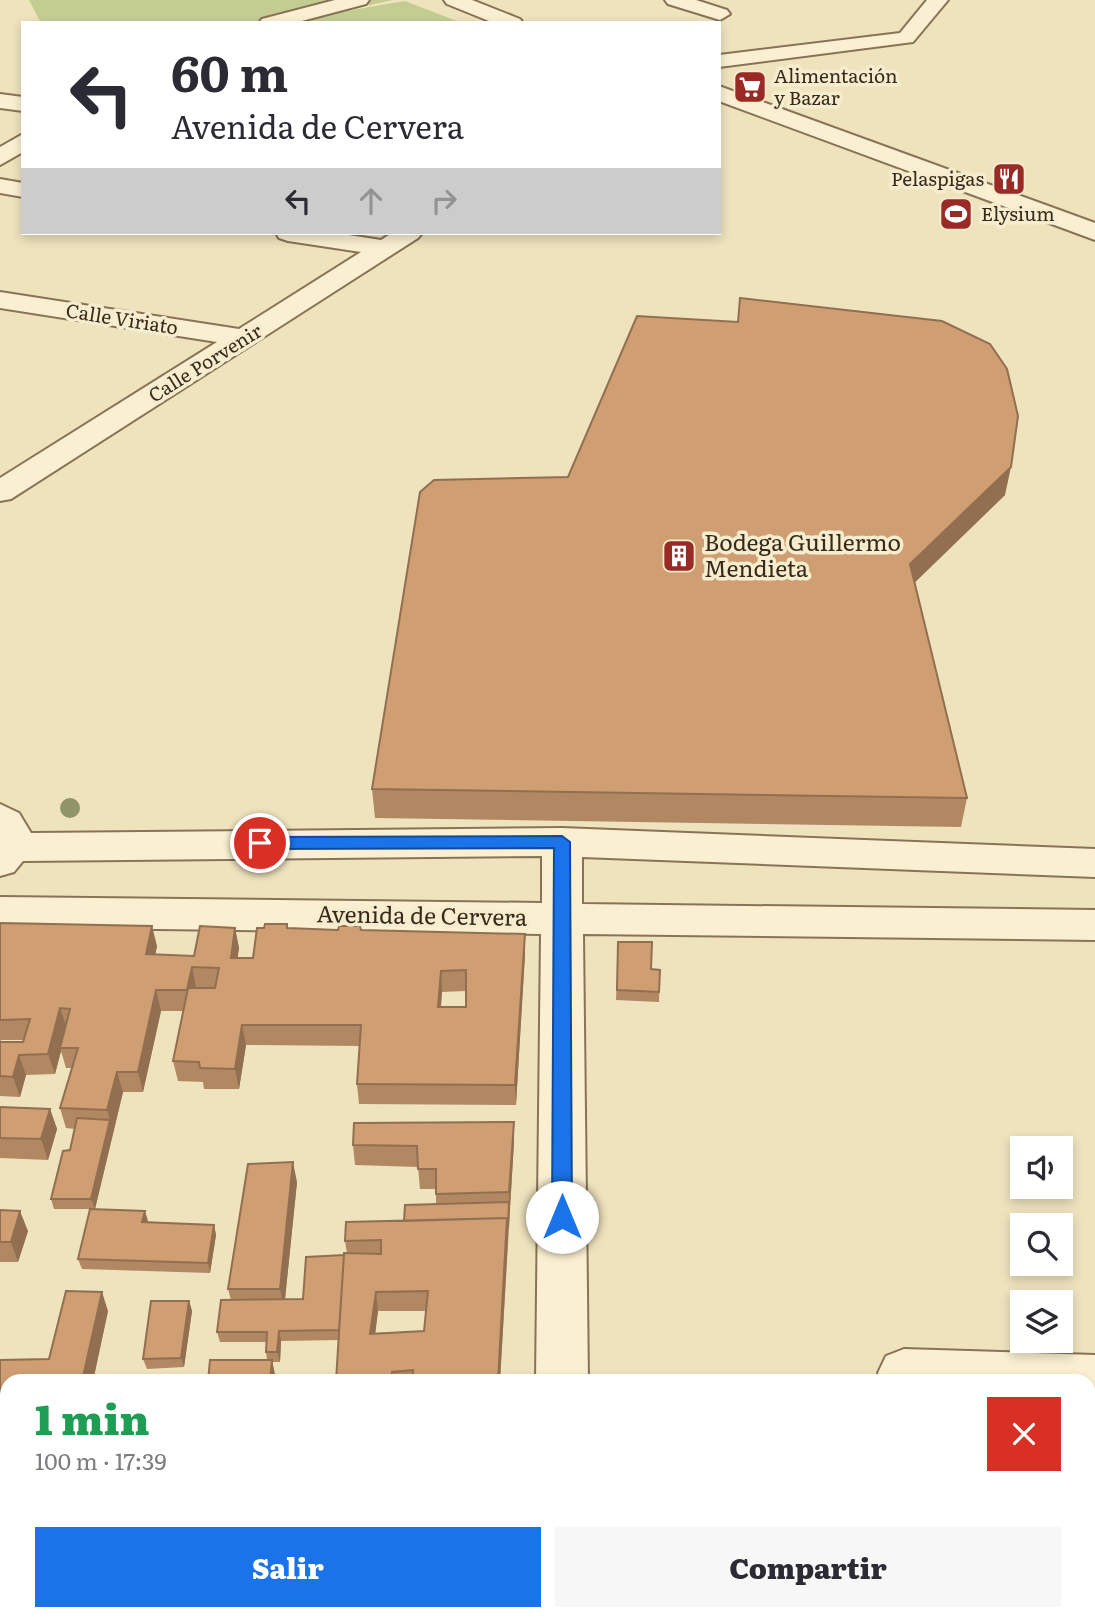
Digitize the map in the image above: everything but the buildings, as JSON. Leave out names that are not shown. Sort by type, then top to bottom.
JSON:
[{"type":"street","points":[[277,21],[359,0]]},
{"type":"street","points":[[454,0],[508,21]]},
{"type":"street","points":[[675,0],[715,19],[737,0]]},
{"type":"street","points":[[721,61],[906,37],[938,0]]},
{"type":"street","points":[[721,94],[1095,232]]},
{"type":"street","points":[[0,101],[21,104]]},
{"type":"street","points":[[0,158],[21,142]]},
{"type":"street","points":[[0,186],[21,190]]},
{"type":"street","points":[[301,235],[385,248]]},
{"type":"street","name":"Calle Porvenir","points":[[0,492],[406,235]]},
{"type":"street","name":"Calle Viriato","points":[[0,300],[244,338]]},
{"type":"street","points":[[4,842],[562,842],[1095,863]]},
{"type":"street","points":[[562,842],[562,1374]]},
{"type":"street","name":"Avenida de Cervera","points":[[0,912],[1095,925]]},
{"type":"street","points":[[904,1373],[936,1374]]},
{"type":"green space","points":[[29,0],[393,0],[329,14],[405,1],[457,21],[40,21]]},
{"type":"place","name":"Alimentación y Bazar","points":[[750,87]]},
{"type":"place","name":"Pelaspigas","points":[[1009,179]]},
{"type":"place","name":"Elysium","points":[[956,214]]},
{"type":"place","name":"Bodega Guillermo Mendieta","points":[[679,556]]},
{"type":"route","points":[[260,843],[562,842],[562,1217]]}]
